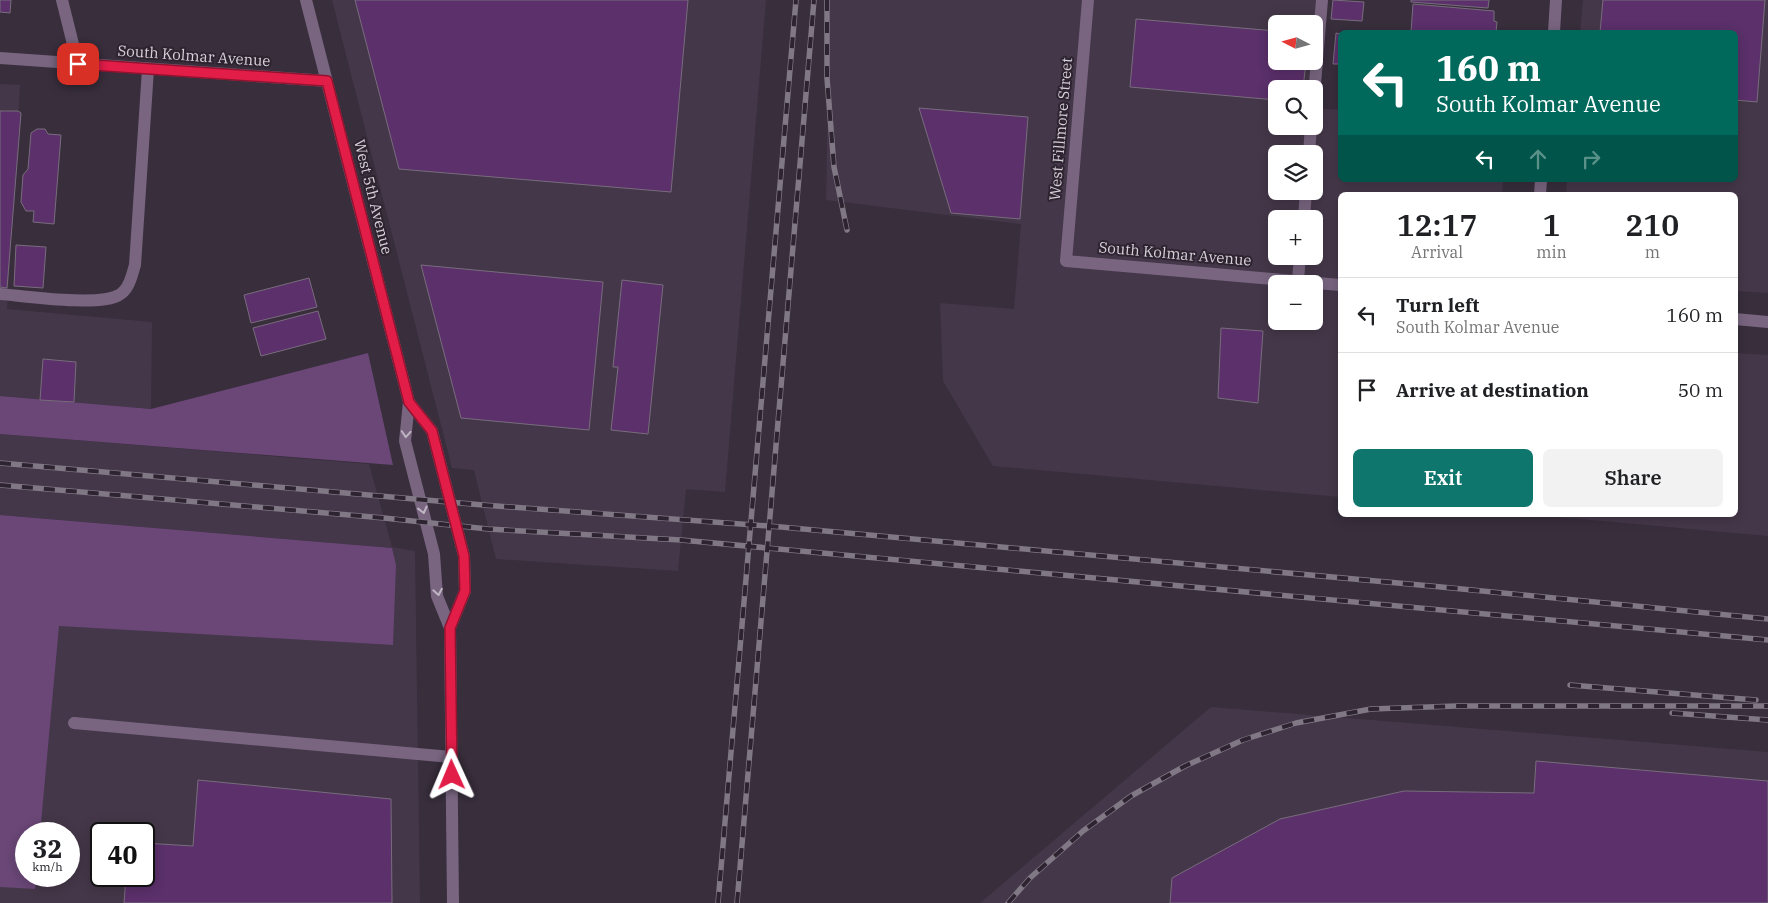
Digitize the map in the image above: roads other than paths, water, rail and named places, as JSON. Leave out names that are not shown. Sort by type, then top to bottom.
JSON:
[{"type":"street","points":[[62,0],[78,64]]},
{"type":"street","name":"West 5th Avenue","points":[[306,0],[409,402],[405,442],[434,554],[437,596],[450,628],[453,903]]},
{"type":"street","name":"West Fillmore Street","points":[[1066,261],[1088,0]]},
{"type":"street","points":[[1315,80],[1322,0]]},
{"type":"street","points":[[1554,30],[1556,0]]},
{"type":"street","name":"South Kolmar Avenue","points":[[0,58],[327,81]]},
{"type":"street","points":[[0,294],[99,301],[120,295],[129,283],[135,265],[148,69]]},
{"type":"street","name":"South Kolmar Avenue","points":[[1066,261],[1268,278]]},
{"type":"street","name":"South Kolmar Avenue","points":[[1323,283],[1338,284]]},
{"type":"street","points":[[1738,319],[1768,322]]},
{"type":"street","name":"West 5th Avenue","points":[[409,402],[432,431],[464,556],[465,591],[450,628]]},
{"type":"street","points":[[74,723],[451,757]]},
{"type":"railway","points":[[718,903],[796,0]]},
{"type":"railway","points":[[737,903],[814,0]]},
{"type":"railway","points":[[827,0],[827,78],[834,167],[847,230]]},
{"type":"railway","points":[[0,463],[483,505],[781,527],[1431,586],[1768,619]]},
{"type":"railway","points":[[0,485],[384,518],[488,529],[681,540],[1768,640]]},
{"type":"railway","points":[[1570,685],[1756,700]]},
{"type":"railway","points":[[1008,903],[1030,878],[1083,831],[1131,796],[1185,766],[1243,740],[1296,723],[1371,709],[1456,706],[1768,706]]},
{"type":"railway","points":[[1672,713],[1768,720]]}]
